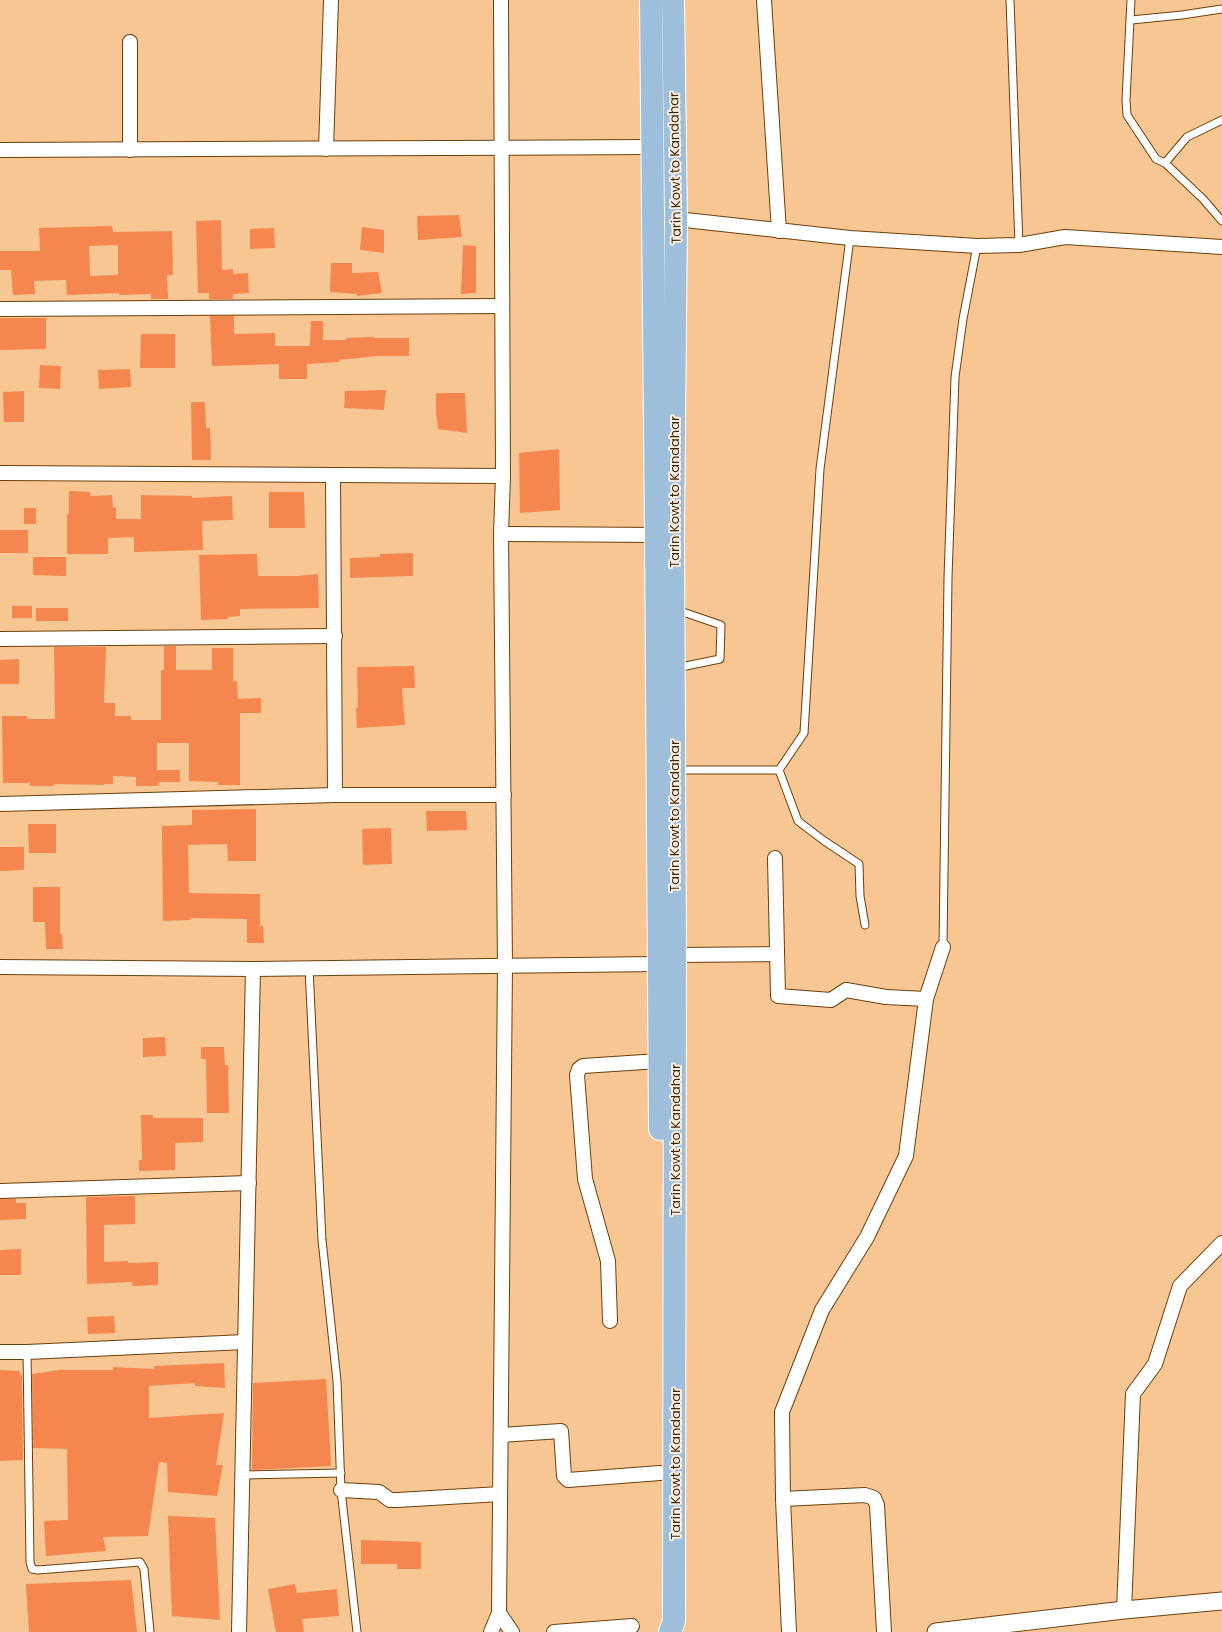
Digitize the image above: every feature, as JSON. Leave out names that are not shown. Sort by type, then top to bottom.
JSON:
[{"type":"main road","name":"Tarin Kowt to Kandahar","points":[[650,0],[652,147],[665,535],[667,959],[674,1621],[670,1632]]},
{"type":"main road","name":"Tarin Kowt to Kandahar","points":[[662,1632],[660,1618],[659,1060],[667,959],[674,770],[674,609],[665,535],[676,219],[673,0]]},
{"type":"street","points":[[326,149],[331,0]]},
{"type":"street","points":[[492,1632],[499,1613],[505,965],[501,534],[503,476],[501,0]]},
{"type":"street","points":[[764,0],[779,232]]},
{"type":"street","points":[[130,42],[130,150]]},
{"type":"street","points":[[0,150],[652,147]]},
{"type":"street","points":[[676,219],[779,232],[976,246],[1019,245],[1065,237],[1222,247]]},
{"type":"street","points":[[0,309],[502,306]]},
{"type":"street","points":[[0,473],[503,476]]},
{"type":"street","points":[[333,475],[336,795]]},
{"type":"street","points":[[501,534],[665,535]]},
{"type":"street","points":[[0,640],[335,636]]},
{"type":"street","points":[[0,804],[336,795],[504,795]]},
{"type":"street","points":[[775,858],[778,996],[831,1000],[837,997],[842,991],[846,990],[886,997],[926,1000]]},
{"type":"street","points":[[789,1632],[783,1499],[782,1412],[822,1310],[867,1237],[906,1156],[926,1000],[943,947]]},
{"type":"street","points":[[0,967],[309,968],[505,965],[777,954]]},
{"type":"street","points":[[239,1632],[253,968]]},
{"type":"street","points":[[610,1322],[608,1261],[585,1179],[577,1075],[579,1069],[584,1066],[659,1060]]},
{"type":"street","points":[[0,1191],[248,1183]]},
{"type":"street","points":[[1124,1610],[1133,1394],[1155,1364],[1180,1286],[1222,1243]]},
{"type":"street","points":[[0,1352],[245,1342]]},
{"type":"street","points":[[501,1435],[560,1431],[562,1433],[564,1476],[568,1480],[660,1474]]},
{"type":"street","points":[[342,1490],[379,1492],[390,1500],[500,1494]]},
{"type":"street","points":[[783,1499],[865,1496],[874,1498],[877,1505],[884,1632]]},
{"type":"street","points":[[936,1632],[1124,1610],[1222,1601]]},
{"type":"street","points":[[499,1613],[512,1632]]},
{"type":"street","points":[[554,1632],[632,1626]]},
{"type":"lane","points":[[1010,0],[1019,245]]},
{"type":"lane","points":[[1131,0],[1126,100],[1127,115],[1156,159],[1165,163],[1203,199],[1222,221]]},
{"type":"lane","points":[[1131,20],[1222,9]]},
{"type":"lane","points":[[1165,163],[1187,137],[1222,120]]},
{"type":"lane","points":[[778,770],[804,733],[820,469],[850,238]]},
{"type":"lane","points":[[943,947],[948,586],[955,377],[963,319],[976,246]]},
{"type":"lane","points":[[674,609],[721,625],[720,659],[674,668]]},
{"type":"lane","points":[[674,770],[778,770]]},
{"type":"lane","points":[[778,770],[798,821],[822,840],[859,864],[860,896],[865,925]]},
{"type":"lane","points":[[309,968],[322,1240],[337,1381],[342,1490],[357,1632]]},
{"type":"lane","points":[[27,1352],[30,1562],[32,1569],[38,1570],[140,1562],[144,1569],[150,1632]]},
{"type":"lane","points":[[242,1475],[341,1473]]},
{"type":"building","points":[[459,215],[462,237],[418,240],[417,216]]},
{"type":"building","points":[[221,220],[222,270],[233,269],[233,274],[248,273],[249,293],[233,294],[233,299],[209,299],[209,293],[198,293],[196,221]]},
{"type":"building","points":[[112,226],[113,232],[172,231],[173,275],[167,275],[168,299],[151,299],[151,294],[119,295],[119,293],[67,295],[66,280],[34,281],[35,294],[13,295],[11,270],[0,270],[0,251],[40,251],[39,228]],"holes":[[[118,245],[118,275],[90,276],[89,246]]]},
{"type":"building","points":[[362,227],[384,230],[384,253],[360,250]]},
{"type":"building","points":[[274,228],[275,248],[250,249],[250,229]]},
{"type":"building","points":[[463,245],[476,246],[476,293],[461,294]]},
{"type":"building","points":[[331,263],[352,263],[352,273],[378,272],[382,293],[357,296],[357,294],[330,292]]},
{"type":"building","points":[[210,316],[234,316],[234,334],[275,333],[275,346],[310,346],[311,321],[323,321],[323,340],[346,340],[346,338],[374,337],[409,338],[409,356],[377,356],[339,360],[339,362],[307,364],[307,379],[279,379],[279,364],[212,366]]},
{"type":"building","points":[[0,318],[46,318],[46,349],[0,350]]},
{"type":"building","points":[[141,334],[175,334],[175,368],[140,368]]},
{"type":"building","points":[[40,365],[61,366],[60,389],[39,388]]},
{"type":"building","points":[[130,369],[131,387],[99,389],[98,370]]},
{"type":"building","points":[[386,390],[384,410],[344,408],[345,391]]},
{"type":"building","points":[[24,391],[24,422],[4,422],[3,392]]},
{"type":"building","points":[[436,393],[465,393],[467,433],[438,429]]},
{"type":"building","points":[[191,402],[205,402],[206,428],[210,428],[211,460],[192,460]]},
{"type":"building","points":[[559,449],[560,510],[520,513],[519,453]]},
{"type":"building","points":[[69,491],[90,492],[90,496],[112,495],[113,508],[116,507],[116,519],[141,519],[141,495],[192,496],[192,498],[232,496],[233,520],[202,521],[203,550],[134,552],[134,537],[108,538],[108,554],[67,554],[67,514],[69,514]]},
{"type":"building","points":[[269,492],[304,492],[305,528],[269,528]]},
{"type":"building","points":[[24,508],[36,508],[36,524],[24,524]]},
{"type":"building","points":[[0,530],[28,530],[28,553],[0,553]]},
{"type":"building","points":[[413,553],[413,576],[350,578],[350,558],[380,557],[380,554]]},
{"type":"building","points":[[257,554],[258,576],[297,576],[318,574],[319,608],[240,609],[240,616],[228,617],[228,619],[201,620],[199,555]]},
{"type":"building","points":[[33,557],[66,557],[66,576],[33,575]]},
{"type":"building","points":[[12,606],[32,606],[32,618],[12,618]]},
{"type":"building","points":[[36,608],[68,608],[68,621],[36,621]]},
{"type":"building","points":[[164,646],[176,646],[176,670],[212,670],[212,648],[233,648],[233,681],[237,681],[238,699],[261,698],[261,713],[240,713],[240,785],[218,785],[218,782],[189,781],[189,743],[157,743],[157,770],[180,770],[180,782],[159,782],[158,786],[136,786],[136,777],[113,776],[113,784],[104,785],[54,784],[54,786],[30,786],[30,783],[3,783],[2,716],[27,716],[27,719],[55,719],[54,647],[106,647],[104,703],[115,703],[115,716],[131,716],[131,720],[161,720],[161,670],[164,670]]},
{"type":"building","points":[[19,659],[19,684],[0,684],[0,660]]},
{"type":"building","points":[[414,666],[415,688],[402,688],[405,725],[357,728],[357,667]]},
{"type":"building","points":[[256,809],[256,861],[228,861],[227,844],[188,845],[189,893],[260,894],[260,926],[263,926],[264,943],[247,943],[247,919],[190,918],[190,920],[163,921],[162,826],[192,825],[192,810]]},
{"type":"building","points":[[426,811],[466,811],[467,830],[427,831]]},
{"type":"building","points":[[28,824],[56,824],[56,853],[29,853]]},
{"type":"building","points":[[391,828],[392,864],[363,865],[362,829]]},
{"type":"building","points":[[0,847],[24,847],[24,870],[0,871]]},
{"type":"building","points":[[33,887],[60,887],[60,934],[62,934],[63,949],[46,949],[45,922],[33,922]]},
{"type":"building","points":[[165,1037],[166,1056],[143,1057],[143,1038]]},
{"type":"building","points":[[201,1047],[224,1047],[225,1065],[228,1065],[229,1113],[207,1113],[206,1059],[201,1059]]},
{"type":"building","points":[[141,1115],[153,1115],[153,1118],[203,1118],[203,1142],[175,1143],[175,1170],[139,1171],[139,1160],[142,1160]]},
{"type":"building","points":[[135,1196],[135,1224],[104,1225],[104,1262],[158,1262],[158,1285],[132,1286],[132,1282],[87,1284],[86,1197]]},
{"type":"building","points":[[0,1199],[16,1199],[16,1203],[26,1203],[26,1219],[0,1220]]},
{"type":"building","points":[[21,1249],[21,1275],[0,1275],[0,1250]]},
{"type":"building","points":[[114,1316],[115,1333],[88,1334],[87,1317]]},
{"type":"building","points":[[224,1363],[225,1388],[195,1386],[195,1383],[149,1386],[149,1418],[224,1413],[216,1465],[223,1465],[217,1496],[168,1492],[167,1463],[159,1462],[148,1536],[103,1537],[106,1551],[46,1556],[44,1521],[68,1520],[67,1449],[33,1448],[32,1374],[59,1370],[113,1370],[113,1367],[154,1369],[154,1366]]},
{"type":"building","points":[[0,1370],[20,1371],[20,1375],[22,1375],[23,1460],[0,1461]]},
{"type":"building","points":[[326,1379],[331,1466],[252,1470],[253,1383]]},
{"type":"building","points":[[168,1516],[215,1518],[220,1620],[172,1616]]},
{"type":"building","points":[[361,1540],[421,1542],[421,1569],[397,1569],[397,1564],[361,1564]]},
{"type":"building","points":[[131,1580],[137,1632],[29,1632],[26,1584]]},
{"type":"building","points":[[295,1584],[297,1593],[337,1589],[339,1616],[302,1619],[304,1632],[276,1632],[268,1589]]}]
